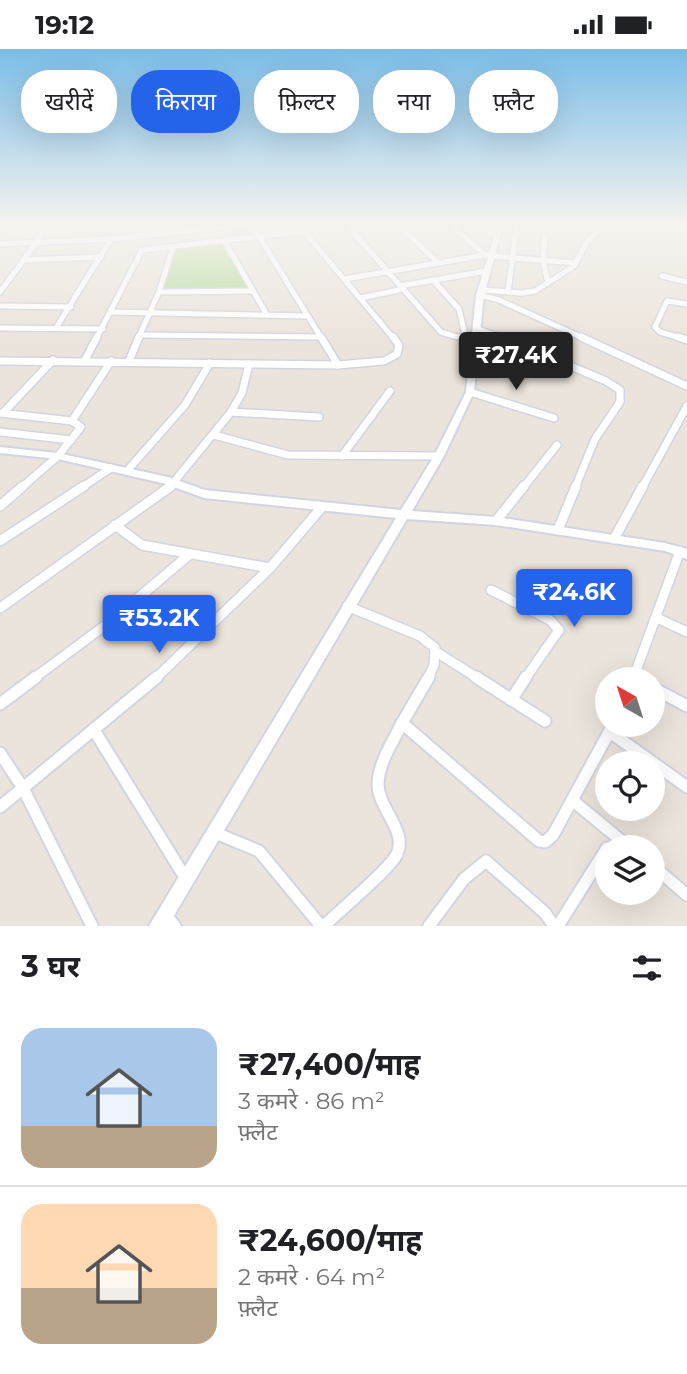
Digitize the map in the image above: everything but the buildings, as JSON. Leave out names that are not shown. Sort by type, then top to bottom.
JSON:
[{"type":"street","points":[[0,292],[19,265]]},
{"type":"street","points":[[56,328],[96,265]]},
{"type":"street","points":[[85,360],[135,265]]},
{"type":"street","points":[[129,361],[148,312],[159,292],[167,265]]},
{"type":"street","points":[[238,265],[267,315]]},
{"type":"street","points":[[277,265],[338,365]]},
{"type":"street","points":[[0,361],[338,365],[384,361],[400,351],[399,345],[334,265]]},
{"type":"street","points":[[382,265],[441,332],[449,337],[477,331],[524,345],[620,390],[620,402],[595,439],[558,530]]},
{"type":"street","points":[[345,279],[427,265]]},
{"type":"street","points":[[175,926],[161,920],[403,512],[439,456],[470,392],[481,292],[488,265]]},
{"type":"street","points":[[508,292],[511,265]]},
{"type":"street","points":[[544,265],[548,283]]},
{"type":"street","points":[[481,292],[530,293],[573,265]]},
{"type":"street","points":[[361,298],[433,280],[487,271]]},
{"type":"street","points":[[662,276],[687,282]]},
{"type":"street","points":[[433,280],[459,309],[465,335]]},
{"type":"street","points":[[159,292],[253,291]]},
{"type":"street","points":[[481,292],[686,383]]},
{"type":"street","points":[[687,304],[667,301],[655,327],[660,332],[687,339]]},
{"type":"street","points":[[0,306],[71,307]]},
{"type":"street","points":[[112,311],[308,316]]},
{"type":"street","points":[[0,328],[103,330]]},
{"type":"street","points":[[139,335],[320,337]]},
{"type":"street","points":[[1,413],[52,361]]},
{"type":"street","points":[[72,421],[111,361]]},
{"type":"street","points":[[127,471],[184,405],[210,363]]},
{"type":"street","points":[[0,608],[174,483],[231,412],[242,393],[249,364]]},
{"type":"street","points":[[342,456],[390,391]]},
{"type":"street","points":[[470,392],[554,418]]},
{"type":"street","points":[[614,539],[687,408]]},
{"type":"street","points":[[231,412],[319,417]]},
{"type":"street","points":[[0,506],[58,456],[81,427],[72,421],[1,413]]},
{"type":"street","points":[[0,432],[71,440]]},
{"type":"street","points":[[214,435],[289,455],[439,456]]},
{"type":"street","points":[[496,521],[557,445]]},
{"type":"street","points":[[0,450],[58,456],[174,483],[204,494],[496,521],[684,553],[639,667]]},
{"type":"street","points":[[0,541],[111,468]]},
{"type":"street","points":[[0,807],[165,671],[270,568],[323,507]]},
{"type":"street","points":[[115,525],[142,545],[270,568]]},
{"type":"street","points":[[0,704],[111,621],[190,554]]},
{"type":"street","points":[[491,590],[550,620],[559,630],[511,700]]},
{"type":"street","points":[[347,606],[419,636],[438,653],[545,721]]},
{"type":"street","points":[[657,618],[687,632]]},
{"type":"street","points":[[213,832],[259,851],[323,926],[396,857],[401,848],[399,833],[383,808],[378,785],[402,723],[432,672],[438,653]]},
{"type":"street","points":[[665,694],[687,706]]},
{"type":"street","points":[[402,723],[538,841],[545,842],[554,835],[606,737]]},
{"type":"street","points":[[94,730],[186,879]]},
{"type":"street","points":[[623,737],[687,787]]},
{"type":"street","points":[[0,753],[23,788],[92,926]]},
{"type":"street","points":[[572,800],[602,835]]},
{"type":"street","points":[[429,926],[481,862],[486,861],[556,926],[595,867]]},
{"type":"street","points":[[665,876],[687,894]]},
{"type":"green space","points":[[167,265],[238,265],[253,291],[159,292]]}]
